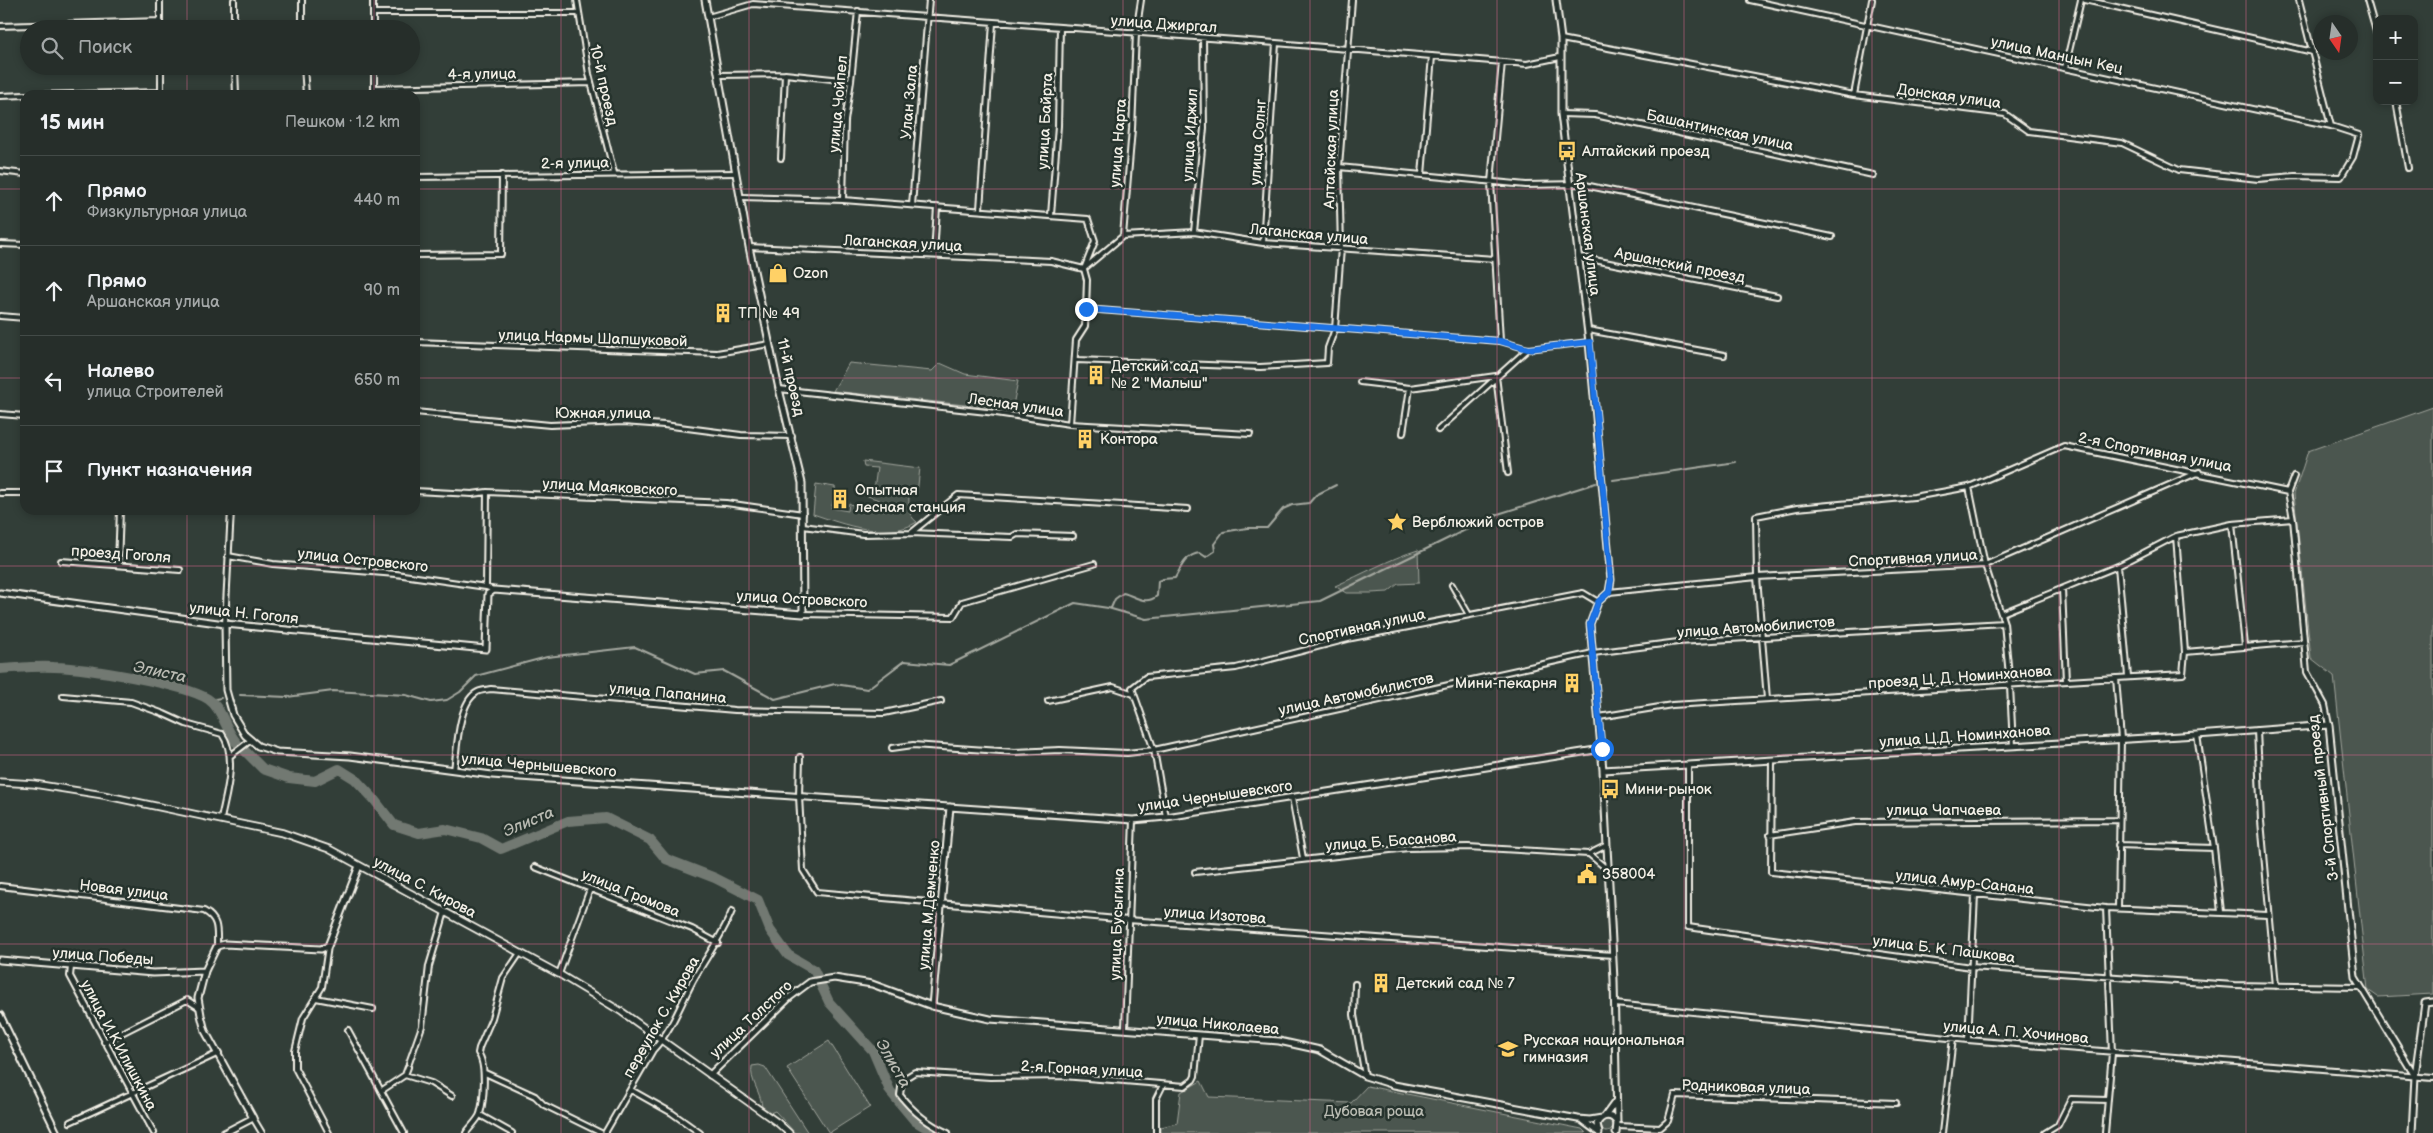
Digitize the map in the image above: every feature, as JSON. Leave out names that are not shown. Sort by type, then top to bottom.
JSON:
[{"type":"main road","name":"улица С. Кирова","points":[[0,782],[68,788],[283,833],[307,840],[559,974],[663,1039],[710,1075],[778,1122],[789,1133]]},
{"type":"street","points":[[160,0],[160,20]]},
{"type":"street","points":[[234,0],[234,20]]},
{"type":"street","points":[[302,0],[302,20]]},
{"type":"street","points":[[373,0],[373,20]]},
{"type":"street","name":"10-й проезд","points":[[577,0],[591,83],[614,173]]},
{"type":"street","name":"11-й проезд","points":[[705,0],[750,247],[779,389],[792,436],[801,480],[803,614]]},
{"type":"street","name":"Улан Зала","points":[[912,205],[929,0]]},
{"type":"street","name":"улица Нарта","points":[[1123,236],[1132,128],[1136,33],[1141,0]]},
{"type":"street","name":"Алтайская улица","points":[[1076,360],[1260,367],[1327,363],[1335,329],[1341,248],[1339,167],[1352,0]]},
{"type":"street","name":"Аршанская улица","points":[[1556,0],[1561,39],[1562,114],[1569,185],[1590,342],[1611,580],[1609,592]]},
{"type":"street","name":"улица Манцын Кец","points":[[1750,0],[1867,27],[2331,126],[2359,134]]},
{"type":"street","points":[[1854,94],[1872,0]]},
{"type":"street","points":[[2065,68],[2081,0]]},
{"type":"street","points":[[2085,0],[2312,52]]},
{"type":"street","points":[[2300,0],[2331,126]]},
{"type":"street","points":[[2367,0],[2373,21]]},
{"type":"street","name":"улица Джиргал","points":[[708,17],[753,4],[1276,43],[1527,64],[1560,56]]},
{"type":"street","name":"улица Чойпел","points":[[842,200],[845,121],[852,82],[858,11]]},
{"type":"street","points":[[373,12],[578,12]]},
{"type":"street","points":[[980,209],[993,23]]},
{"type":"street","points":[[0,26],[20,25]]},
{"type":"street","name":"улица Байрта","points":[[1051,215],[1058,126],[1060,28]]},
{"type":"street","name":"улица Иджил","points":[[1194,232],[1204,128],[1203,38]]},
{"type":"street","name":"Донская улица","points":[[1561,39],[1854,94],[2005,114],[2029,131],[2122,143],[2179,170],[2258,179],[2295,176],[2341,177],[2352,157],[2359,134]]},
{"type":"street","name":"улица Солнг","points":[[1263,243],[1276,43]]},
{"type":"street","points":[[1422,175],[1432,56]]},
{"type":"street","points":[[1500,341],[1494,259],[1492,182],[1502,62]]},
{"type":"street","points":[[720,75],[785,74],[852,82]]},
{"type":"street","points":[[781,158],[785,74]]},
{"type":"street","points":[[161,75],[161,90]]},
{"type":"street","points":[[235,75],[236,90]]},
{"type":"street","points":[[305,75],[306,90]]},
{"type":"street","points":[[374,75],[374,88]]},
{"type":"street","name":"4-я улица","points":[[374,88],[591,83]]},
{"type":"street","points":[[0,96],[20,95]]},
{"type":"street","points":[[2397,105],[2408,168]]},
{"type":"street","name":"Башантинская улица","points":[[1562,114],[1595,115],[1873,175]]},
{"type":"street","points":[[1339,167],[1492,182],[1580,184],[1832,237]]},
{"type":"street","points":[[0,171],[20,173]]},
{"type":"street","name":"2-я улица","points":[[420,177],[736,173]]},
{"type":"street","points":[[420,255],[502,254],[502,175]]},
{"type":"street","points":[[741,197],[842,200],[980,209],[1088,219],[1095,241],[1084,269],[1087,280],[1085,326],[1076,340],[1070,424]]},
{"type":"street","points":[[934,256],[937,207]]},
{"type":"street","name":"Лаганская улица","points":[[1123,236],[1194,232],[1263,243],[1494,259]]},
{"type":"street","points":[[1084,269],[1123,236]]},
{"type":"street","points":[[0,244],[20,245]]},
{"type":"street","name":"Лаганская улица","points":[[750,247],[1051,261],[1084,269]]},
{"type":"street","name":"Аршанский проезд","points":[[1579,258],[1777,296]]},
{"type":"street","points":[[1086,309],[1500,341],[1528,349],[1590,342]]},
{"type":"street","points":[[0,316],[20,318]]},
{"type":"street","points":[[1588,330],[1724,356]]},
{"type":"street","name":"улица Нармы Шапшуковой","points":[[420,342],[718,353],[770,344]]},
{"type":"street","points":[[1438,430],[1528,349]]},
{"type":"street","points":[[1360,382],[1410,388],[1496,376]]},
{"type":"street","points":[[1496,376],[1508,473]]},
{"type":"street","points":[[1404,433],[1410,388]]},
{"type":"street","name":"Лесная улица","points":[[779,389],[996,413],[1070,424],[1250,434]]},
{"type":"street","name":"Южная улица","points":[[420,412],[550,425],[623,422],[664,425],[741,435],[792,436]]},
{"type":"street","points":[[0,414],[20,416]]},
{"type":"street","name":"2-я Спортивная улица","points":[[1757,578],[1756,516],[1797,508],[1914,497],[1969,487],[2064,446],[2199,472],[2288,492]]},
{"type":"street","name":"Спортивная улица","points":[[1609,592],[1757,578],[1986,565],[2199,472]]},
{"type":"street","points":[[2288,492],[2294,476]]},
{"type":"street","points":[[1969,487],[1986,565],[2004,623],[2013,746]]},
{"type":"street","name":"улица Маяковского","points":[[420,491],[472,494],[486,492],[726,503],[803,514]]},
{"type":"street","points":[[486,492],[486,587]]},
{"type":"street","name":"3-й Спортивный проезд","points":[[2288,492],[2293,519],[2307,672],[2325,705],[2329,725],[2355,977],[2415,1076]]},
{"type":"street","points":[[0,493],[20,493]]},
{"type":"street","points":[[911,533],[958,495],[1188,509]]},
{"type":"street","points":[[118,565],[120,515]]},
{"type":"street","points":[[230,515],[225,624],[226,690],[233,716],[251,740],[230,756]]},
{"type":"street","points":[[2002,613],[2118,566],[2176,536],[2232,524],[2293,519]]},
{"type":"street","points":[[2232,524],[2245,646]]},
{"type":"street","points":[[803,526],[863,534],[911,533],[1002,537],[1017,534],[1074,536]]},
{"type":"street","points":[[2176,536],[2185,652],[2303,642]]},
{"type":"street","name":"улица Островского","points":[[228,556],[273,564],[396,574],[486,587],[494,590],[803,614],[953,617],[962,602],[1094,564]]},
{"type":"street","name":"проезд Гоголя","points":[[61,561],[180,570]]},
{"type":"street","points":[[2118,566],[2128,676]]},
{"type":"street","points":[[1757,578],[1768,700]]},
{"type":"street","points":[[1452,585],[1469,615]]},
{"type":"street","points":[[2062,589],[2066,682]]},
{"type":"street","name":"улица Н. Гоголя","points":[[0,593],[225,624],[486,649],[488,594],[494,590]]},
{"type":"street","points":[[1609,592],[1598,602],[1590,624],[1602,749],[1615,1004],[1617,1129]]},
{"type":"street","name":"Спортивная улица","points":[[1134,694],[1132,688],[1146,678],[1236,668],[1352,638],[1583,593],[1598,602]]},
{"type":"street","name":"улица Автомобилистов","points":[[892,748],[913,745],[1015,752],[1060,750],[1127,753],[1154,750],[1593,653],[1678,642],[2004,623]]},
{"type":"street","name":"проезд Ц. Д. Номинханова","points":[[1598,717],[1672,705],[2010,686],[2128,676],[2183,674],[2185,652]]},
{"type":"street","points":[[2116,678],[2121,738],[2118,908]]},
{"type":"street","points":[[1048,701],[1113,687],[1134,694],[1154,750],[1166,817]]},
{"type":"street","name":"улица Папанина","points":[[454,770],[467,700],[477,692],[491,689],[763,710],[884,713],[941,701]]},
{"type":"street","points":[[63,696],[131,702],[186,724],[222,734],[230,756],[228,786],[221,820]]},
{"type":"street","name":"улица Ц.Д. Номинханова","points":[[1603,770],[2196,735],[2329,725]]},
{"type":"street","points":[[2257,730],[2258,788],[2268,915],[2276,986]]},
{"type":"street","points":[[2196,735],[2214,848],[2221,912]]},
{"type":"street","name":"улица Чернышевского","points":[[251,740],[258,746],[277,752],[350,756],[502,776],[1133,820],[1166,817],[1292,798],[1602,749]]},
{"type":"street","points":[[799,796],[800,757]]},
{"type":"street","name":"улица Амур-Санана","points":[[1772,761],[1771,872],[2106,908],[2268,915]]},
{"type":"street","name":"улица Б. К. Пашкова","points":[[1688,765],[1688,927],[1970,967],[2276,986],[2360,987]]},
{"type":"street","name":"улица Изотова","points":[[799,796],[803,870],[816,892],[1128,920],[1613,955]]},
{"type":"street","points":[[1292,798],[1303,858]]},
{"type":"street","name":"улица М.Демченко","points":[[932,1006],[950,807]]},
{"type":"street","name":"улица Бусыгина","points":[[1125,1029],[1133,820]]},
{"type":"street","name":"улица Чапчаева","points":[[1770,835],[1855,822],[2119,820]]},
{"type":"street","points":[[1607,845],[1589,854],[1608,870]]},
{"type":"street","points":[[2118,845],[2214,848]]},
{"type":"street","name":"улица Б. Басанова","points":[[1195,872],[1303,858],[1408,848],[1468,847],[1589,854]]},
{"type":"street","points":[[329,1133],[294,1068],[295,1051],[303,1018],[322,987],[328,946],[331,943],[347,891],[359,866]]},
{"type":"street","name":"улица Громова","points":[[535,867],[692,929],[718,943]]},
{"type":"street","name":"Новая улица","points":[[0,886],[204,911],[214,916],[217,924],[217,946]]},
{"type":"street","points":[[559,974],[590,889]]},
{"type":"street","points":[[1968,1040],[1970,967],[1975,895]]},
{"type":"street","points":[[2105,1133],[2112,1052],[2107,976],[2106,908]]},
{"type":"street","name":"переулок С. Кирова","points":[[605,1133],[652,1050],[663,1039],[694,981],[718,943],[732,911]]},
{"type":"street","points":[[381,1091],[405,1075],[422,1026],[429,966],[445,912]]},
{"type":"street","points":[[262,1133],[206,1031],[198,998],[205,971],[217,946],[225,944],[321,949],[328,946]]},
{"type":"street","points":[[466,1133],[480,1115],[485,1073],[482,1058],[478,1053],[479,1048],[492,1018],[503,978],[520,953]]},
{"type":"street","name":"улица Победы","points":[[0,960],[153,973],[205,971]]},
{"type":"street","name":"улица И.К.Илишкина","points":[[71,966],[70,976],[154,1133]]},
{"type":"street","name":"улица Николаева","points":[[810,982],[834,978],[872,984],[932,1006],[990,1019],[1279,1041],[1309,1046],[1320,1050],[1365,1076],[1394,1085],[1578,1119],[1590,1120],[1603,1117]]},
{"type":"street","name":"улица Толстого","points":[[710,1075],[790,997],[810,982]]},
{"type":"street","points":[[1354,984],[1354,1015],[1365,1076]]},
{"type":"street","points":[[316,998],[373,1009]]},
{"type":"street","points":[[104,1042],[187,1000],[200,1008]]},
{"type":"street","points":[[2412,1133],[2415,1076],[2425,1003],[2433,1002]]},
{"type":"street","name":"улица А. П. Хочинова","points":[[1615,1004],[1968,1040],[2433,1078]]},
{"type":"street","points":[[0,1015],[57,1133]]},
{"type":"street","points":[[348,1030],[404,1133]]},
{"type":"street","name":"2-я Горная улица","points":[[948,1133],[921,1118],[900,1095],[902,1080],[915,1072],[990,1077],[1063,1076],[1185,1086],[1193,1080],[1199,1035]]},
{"type":"street","points":[[1942,1133],[1953,1038]]},
{"type":"street","points":[[70,1122],[219,1052]]},
{"type":"street","points":[[485,1073],[535,1096],[544,1105],[601,1133]]},
{"type":"street","points":[[405,1075],[431,1083],[452,1096]]},
{"type":"street","points":[[1156,1133],[1156,1099],[1163,1085]]},
{"type":"street","points":[[631,1090],[672,1113],[700,1133]]},
{"type":"street","name":"Родниковая улица","points":[[1617,1129],[1660,1128],[1668,1121],[1675,1095],[1896,1104]]},
{"type":"street","points":[[2045,1133],[2058,1125],[2071,1100],[2107,1100]]},
{"type":"street","points":[[1599,1133],[1598,1124],[1612,1109],[1616,1101]]},
{"type":"street","points":[[480,1115],[512,1133]]},
{"type":"street","points":[[1603,1117],[1610,1116],[1617,1129]]},
{"type":"street","points":[[224,1133],[253,1118]]},
{"type":"street","points":[[1578,1119],[1589,1124],[1599,1133]]},
{"type":"green space","points":[[849,363],[932,371],[940,363],[965,374],[1018,381],[1012,410],[833,391]]},
{"type":"green space","points":[[2433,407],[2433,994],[2378,997],[2368,990],[2334,676],[2311,658],[2294,494],[2308,451]]},
{"type":"green space","points":[[863,461],[920,468],[917,494],[909,493],[910,513],[917,522],[905,528],[892,530],[865,529],[813,514],[816,484],[835,487],[836,492],[831,508],[848,511],[849,503],[863,511],[886,510],[885,502],[859,493],[859,488],[874,490],[877,468],[864,467]]},
{"type":"green space","points":[[1418,550],[1419,583],[1398,584],[1388,592],[1371,593],[1346,593],[1335,586],[1386,562]]},
{"type":"green space","points":[[829,1041],[870,1107],[829,1133],[787,1068]]},
{"type":"green space","points":[[759,1065],[765,1067],[808,1133],[795,1133],[775,1111],[770,1113],[762,1108],[752,1077],[752,1066]]},
{"type":"green space","name":"Дубовая роща","points":[[1201,1081],[1209,1097],[1351,1103],[1367,1086],[1582,1129],[1586,1133],[1161,1133],[1161,1127],[1177,1123],[1181,1092]]},
{"type":"green space","points":[[1605,1120],[1609,1120],[1613,1126],[1609,1132],[1605,1132],[1601,1128],[1601,1124]]},
{"type":"waterway","points":[[1613,480],[1736,462]]},
{"type":"waterway","points":[[240,695],[287,697],[333,691],[406,695],[431,702],[447,700],[460,692],[476,676],[547,657],[635,647],[695,674],[724,671],[775,699],[835,684],[867,689],[904,661],[949,665],[1075,603],[1108,608],[1146,619],[1320,601],[1498,514],[1596,483]]},
{"type":"waterway","points":[[1111,608],[1115,599],[1123,593],[1144,600],[1153,599],[1157,596],[1158,581],[1175,578],[1184,562],[1191,556],[1200,553],[1206,557],[1215,551],[1214,544],[1223,532],[1247,528],[1267,528],[1283,509],[1292,505],[1309,503],[1316,495],[1336,485]]},
{"type":"waterway","name":"Элиста","points":[[0,669],[69,668],[133,677],[177,687],[208,699],[218,709],[237,743]]},
{"type":"waterway","points":[[209,700],[221,698]]},
{"type":"waterway","name":"Элиста","points":[[237,743],[245,751]]},
{"type":"waterway","name":"Элиста","points":[[245,751],[263,769],[289,778],[315,781],[339,769],[355,779],[394,825],[419,833],[445,829],[481,838],[501,849],[568,821],[606,818],[650,840],[666,859],[715,878],[758,900],[770,930],[788,955],[814,970],[829,1002],[873,1051],[890,1091],[915,1121],[935,1133]]},
{"type":"place","name":"Алтайский проезд","points":[[1567,151]]},
{"type":"place","name":"Ozon","points":[[778,273]]},
{"type":"place","name":"ТП № 49","points":[[723,313]]},
{"type":"place","name":"Детский сад № 2 \"Малыш\"","points":[[1096,375]]},
{"type":"place","name":"Контора","points":[[1085,439]]},
{"type":"place","name":"Опытная лесная станция","points":[[840,499]]},
{"type":"place","name":"Верблюжий остров","points":[[1397,522]]},
{"type":"place","name":"Мини-пекарня","points":[[1572,683]]},
{"type":"place","name":"Мини-рынок","points":[[1610,789]]},
{"type":"place","name":"358004","points":[[1587,874]]},
{"type":"place","name":"Детский сад № 7","points":[[1381,983]]},
{"type":"place","name":"Русская национальная гимназия","points":[[1508,1049]]},
{"type":"route","points":[[1086,309],[1175,314],[1335,329],[1500,341],[1528,349],[1590,342],[1611,580],[1609,592],[1598,602],[1590,624],[1602,749]]}]
